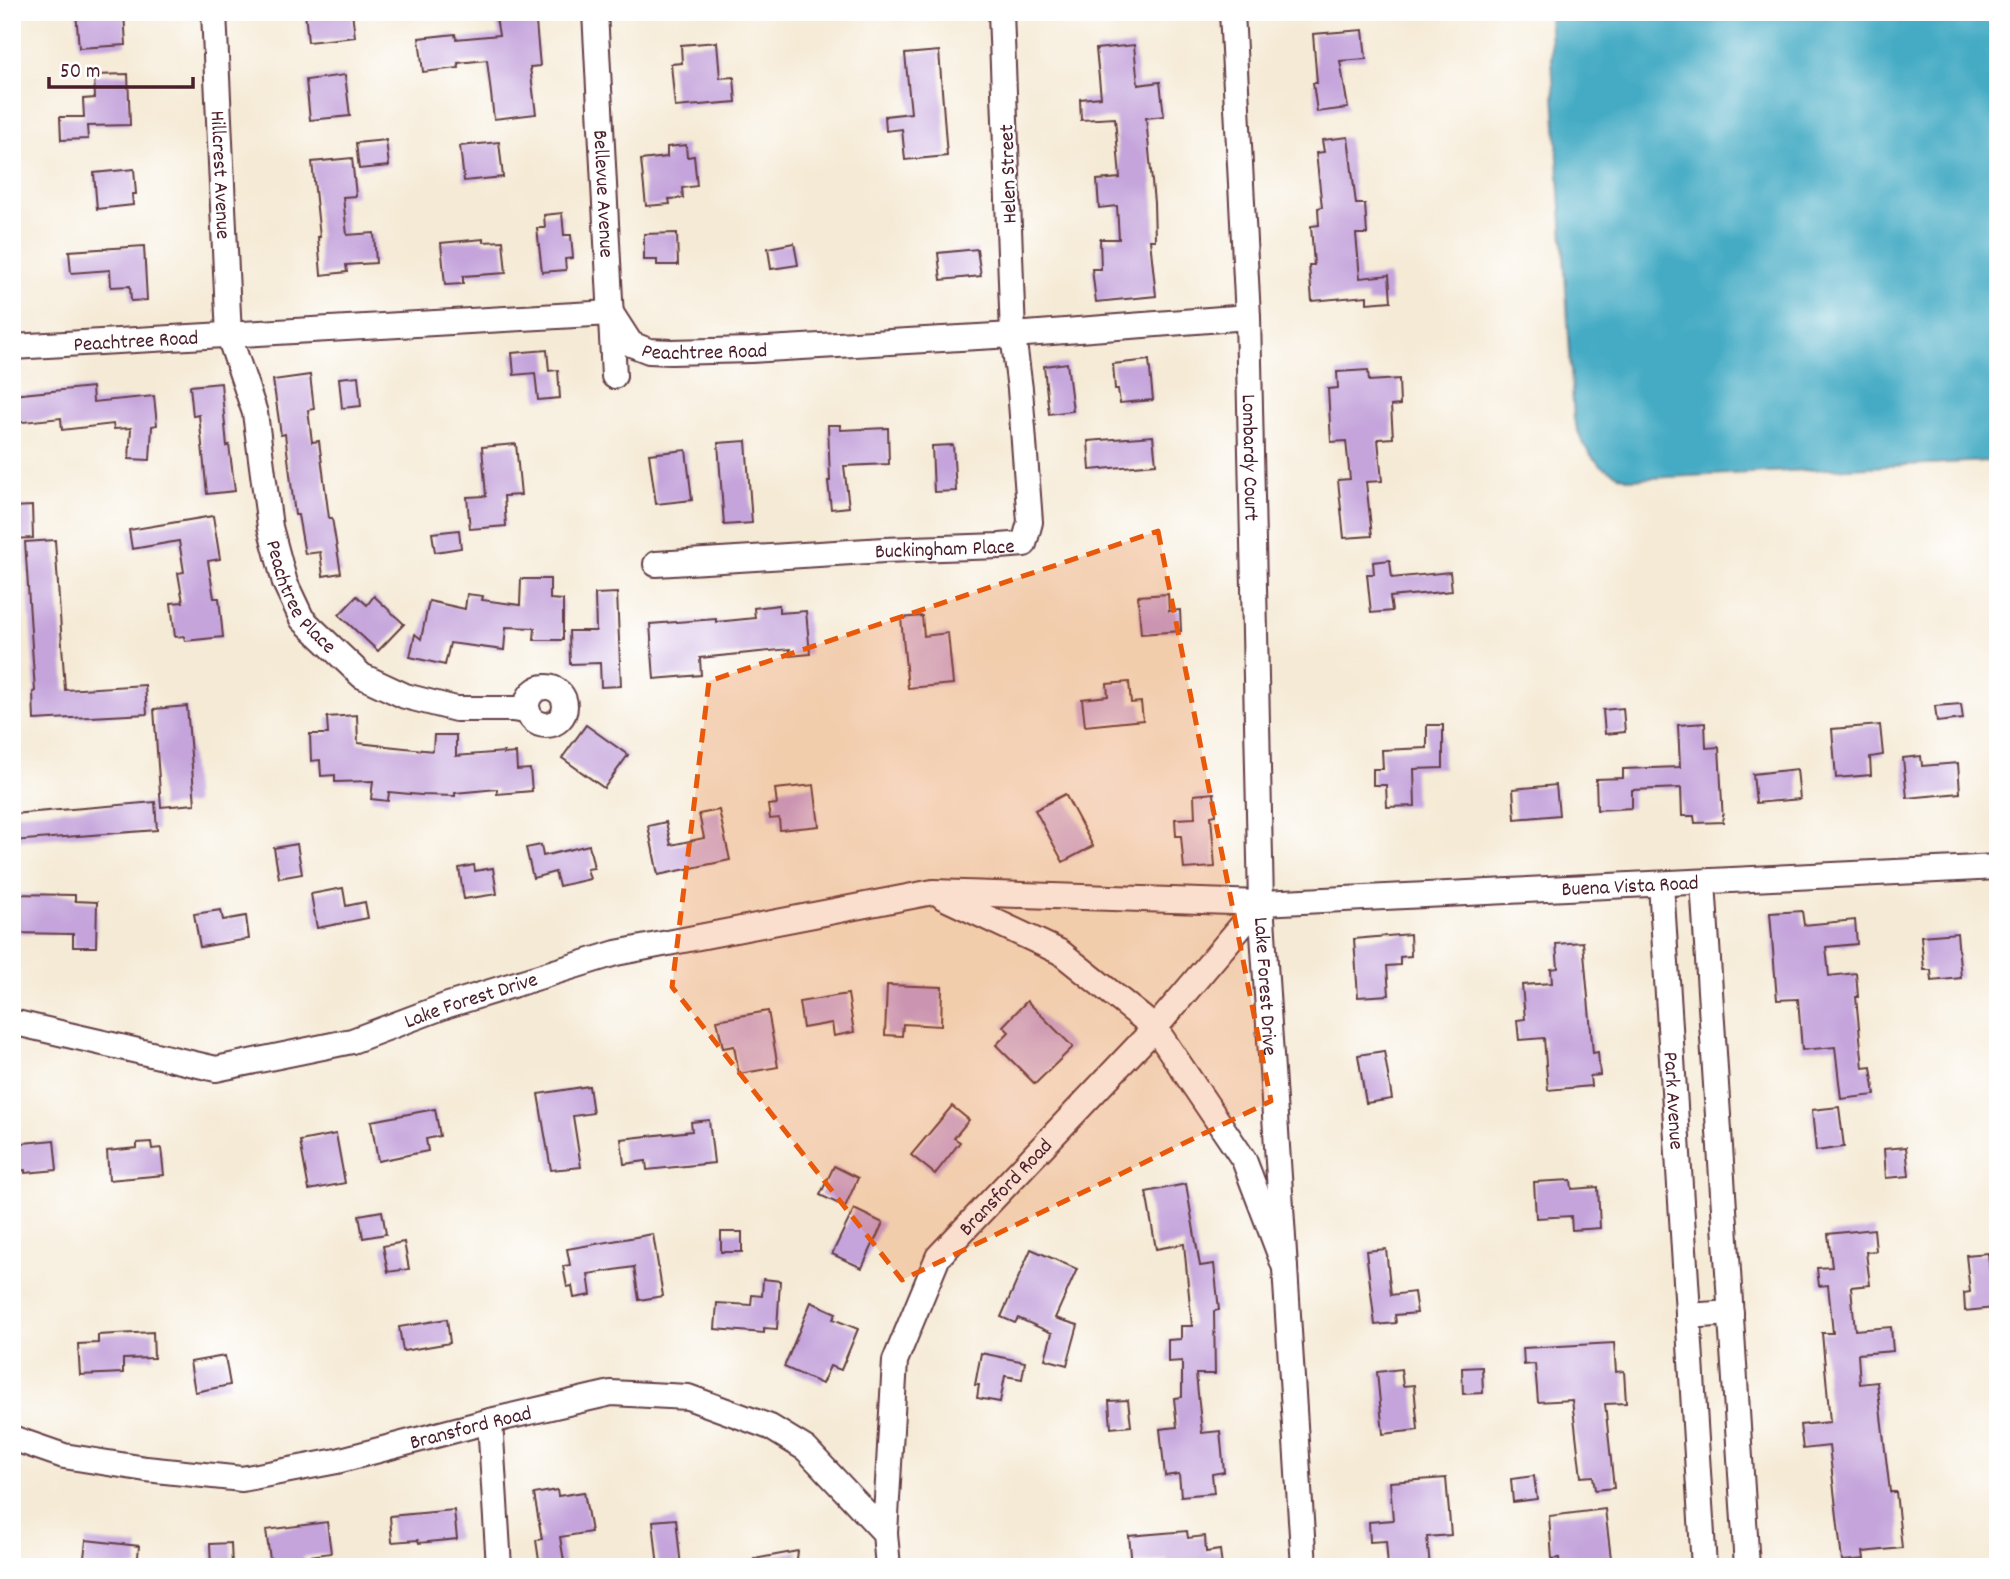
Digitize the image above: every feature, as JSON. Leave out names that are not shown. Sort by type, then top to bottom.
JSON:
[{"type":"street","name":"Hillcrest Avenue","points":[[214,12],[229,336]]},
{"type":"street","name":"Bellevue Avenue","points":[[595,12],[614,376]]},
{"type":"street","name":"Helen Street","points":[[1001,12],[1013,335]]},
{"type":"street","name":"Lombardy Court","points":[[1232,12],[1248,317],[1261,903]]},
{"type":"street","name":"Peachtree Road","points":[[12,347],[611,313],[631,344],[649,351],[671,352],[1013,335],[1248,317]]},
{"type":"street","name":"Buckingham Place","points":[[656,564],[1024,544],[1030,522],[1013,335]]},
{"type":"street","name":"Peachtree Place","points":[[229,336],[255,413],[270,527],[285,583],[302,619],[362,676],[405,696],[456,709],[527,710]]},
{"type":"street","name":"Buena Vista Road","points":[[1261,903],[1998,867]]},
{"type":"street","name":"Park Avenue","points":[[1703,882],[1747,1567]]},
{"type":"street","name":"Park Avenue","points":[[1661,884],[1704,1567]]},
{"type":"street","name":"Lake Forest Drive","points":[[933,892],[1060,952],[1155,1028],[1244,1160],[1285,1268]]},
{"type":"street","name":"Lake Forest Drive","points":[[12,1022],[216,1069],[352,1041],[448,1004],[616,953],[933,892],[1261,903],[1304,1567]]},
{"type":"street","name":"Bransford Road","points":[[888,1567],[885,1534],[895,1361],[938,1257],[1155,1028],[1261,903]]},
{"type":"street","points":[[1688,1316],[1731,1313]]},
{"type":"street","name":"Bransford Road","points":[[12,1438],[64,1456],[146,1469],[242,1479],[337,1461],[611,1393],[688,1397],[770,1427],[806,1448],[885,1534]]},
{"type":"street","points":[[490,1421],[499,1567]]},
{"type":"highlighted area","points":[[1158,531],[1271,1101],[902,1280],[672,987],[709,681]]},
{"type":"water","points":[[1549,12],[1998,12],[1998,457],[1987,461],[1630,479],[1600,465],[1588,451],[1574,420]]},
{"type":"building","points":[[76,12],[124,12],[126,45],[79,48]]},
{"type":"building","points":[[305,12],[352,12],[355,37],[308,42]]},
{"type":"building","points":[[495,12],[535,12],[540,66],[530,67],[536,114],[494,119],[487,60],[458,63],[459,68],[423,72],[419,38],[455,34],[456,39],[499,35]]},
{"type":"building","points":[[1363,30],[1366,59],[1340,61],[1348,108],[1317,112],[1313,83],[1317,83],[1313,34]]},
{"type":"building","points":[[717,42],[720,78],[734,77],[736,102],[675,107],[671,64],[682,63],[681,45]]},
{"type":"building","points":[[1134,45],[1138,85],[1160,82],[1164,116],[1146,118],[1154,203],[1155,240],[1150,240],[1156,296],[1096,302],[1092,269],[1101,269],[1100,239],[1119,239],[1117,206],[1099,208],[1097,180],[1120,178],[1115,118],[1081,120],[1080,99],[1101,97],[1096,49]]},
{"type":"building","points":[[939,51],[947,156],[905,160],[902,129],[886,131],[885,116],[911,113],[905,54]]},
{"type":"building","points":[[128,74],[130,125],[87,126],[88,139],[61,140],[60,117],[84,117],[83,99],[95,98],[94,75]]},
{"type":"building","points":[[345,75],[350,116],[310,120],[306,80]]},
{"type":"building","points":[[1348,137],[1356,204],[1365,204],[1367,234],[1356,234],[1360,278],[1389,275],[1391,301],[1367,303],[1367,296],[1312,301],[1309,265],[1314,265],[1311,226],[1319,225],[1318,208],[1322,207],[1316,153],[1324,152],[1322,140]]},
{"type":"building","points":[[386,140],[389,166],[359,169],[356,143]]},
{"type":"building","points":[[499,142],[503,177],[464,181],[460,146]]},
{"type":"building","points":[[686,145],[687,157],[694,156],[697,186],[682,188],[683,198],[669,199],[670,204],[646,206],[641,160],[667,157],[667,147]]},
{"type":"building","points":[[352,158],[356,196],[343,197],[347,235],[374,233],[376,263],[346,265],[347,272],[321,275],[312,162]]},
{"type":"building","points":[[134,169],[136,194],[132,194],[133,205],[97,209],[94,173]]},
{"type":"building","points":[[562,213],[564,235],[571,235],[573,258],[565,259],[566,270],[542,272],[537,228],[545,228],[544,215]]},
{"type":"building","points":[[677,233],[678,265],[657,265],[657,260],[644,260],[644,234]]},
{"type":"building","points":[[483,239],[483,242],[503,241],[506,273],[463,276],[463,284],[445,285],[441,243]]},
{"type":"building","points":[[794,243],[798,265],[771,269],[768,248]]},
{"type":"building","points":[[144,246],[147,300],[131,301],[130,286],[111,287],[110,270],[71,273],[69,251]]},
{"type":"building","points":[[977,249],[981,276],[941,280],[938,253]]},
{"type":"building","points":[[547,350],[549,371],[558,370],[560,398],[538,400],[535,373],[514,375],[512,353]]},
{"type":"building","points":[[1149,360],[1153,400],[1120,403],[1118,389],[1115,389],[1113,364]]},
{"type":"building","points":[[1067,363],[1073,411],[1049,414],[1044,366]]},
{"type":"building","points":[[1368,370],[1369,381],[1399,379],[1400,405],[1391,406],[1393,438],[1378,439],[1382,481],[1366,482],[1372,536],[1344,538],[1338,480],[1350,479],[1346,441],[1331,442],[1328,389],[1338,388],[1337,372]]},
{"type":"building","points":[[310,375],[314,409],[308,410],[312,442],[319,441],[329,518],[332,518],[341,573],[323,576],[320,552],[305,554],[298,515],[295,515],[285,434],[281,435],[273,380]]},
{"type":"building","points":[[358,376],[361,406],[342,408],[339,378]]},
{"type":"building","points":[[221,383],[227,446],[229,445],[235,491],[207,494],[199,415],[193,416],[190,386]]},
{"type":"building","points":[[92,387],[93,402],[154,396],[157,425],[152,426],[150,460],[129,459],[131,428],[114,429],[113,424],[62,430],[61,418],[14,423],[12,395]]},
{"type":"building","points":[[828,425],[840,425],[841,430],[888,428],[889,464],[844,466],[849,507],[831,509]]},
{"type":"building","points":[[1153,436],[1156,464],[1090,470],[1088,441]]},
{"type":"building","points":[[746,441],[752,523],[724,525],[718,443]]},
{"type":"building","points":[[516,444],[521,495],[504,496],[506,526],[470,529],[467,497],[486,496],[482,447]]},
{"type":"building","points":[[953,445],[956,491],[934,492],[932,446]]},
{"type":"building","points":[[686,450],[692,500],[656,504],[649,454]]},
{"type":"building","points":[[32,506],[33,538],[12,539],[12,507]]},
{"type":"building","points":[[213,516],[220,559],[208,561],[214,598],[219,598],[223,637],[185,641],[184,636],[175,637],[171,603],[183,602],[178,573],[184,572],[179,541],[132,549],[129,530]]},
{"type":"building","points":[[459,530],[461,548],[435,552],[432,533]]},
{"type":"building","points":[[55,540],[65,690],[145,685],[147,714],[34,720],[35,691],[25,542]]},
{"type":"building","points":[[1390,560],[1392,578],[1450,572],[1452,591],[1390,597],[1392,611],[1371,613],[1367,574],[1374,574],[1373,562]]},
{"type":"building","points":[[521,579],[550,579],[550,599],[563,600],[563,640],[534,640],[535,628],[506,627],[504,650],[450,643],[445,665],[410,657],[415,634],[421,639],[429,601],[465,609],[467,594],[483,596],[482,600],[520,605]]},
{"type":"building","points":[[617,593],[621,686],[601,687],[600,663],[570,664],[569,631],[596,631],[595,594]]},
{"type":"building","points":[[1168,594],[1169,611],[1180,610],[1181,631],[1141,634],[1138,596]]},
{"type":"building","points":[[357,596],[367,605],[374,596],[404,624],[378,651],[339,615]]},
{"type":"building","points":[[779,605],[779,613],[806,611],[810,654],[790,656],[790,649],[700,658],[701,675],[654,679],[650,624],[755,618],[754,608]]},
{"type":"building","points":[[922,616],[924,636],[948,633],[953,684],[908,688],[901,618]]},
{"type":"building","points":[[1129,682],[1131,703],[1141,702],[1143,720],[1085,726],[1082,699],[1108,696],[1107,684]]},
{"type":"building","points":[[1961,704],[1963,719],[1937,722],[1935,706]]},
{"type":"building","points":[[187,706],[195,804],[161,807],[154,709]]},
{"type":"building","points":[[1623,708],[1625,732],[1605,734],[1603,710]]},
{"type":"building","points":[[357,715],[358,743],[433,751],[434,735],[456,735],[456,756],[516,753],[517,770],[530,769],[532,791],[497,794],[497,789],[455,793],[455,796],[389,792],[388,801],[371,799],[373,781],[335,782],[335,775],[321,776],[320,760],[311,761],[310,734],[328,734],[327,717]]},
{"type":"building","points":[[1705,723],[1706,748],[1719,747],[1723,822],[1695,823],[1694,816],[1682,816],[1681,788],[1632,790],[1632,808],[1597,810],[1596,779],[1623,778],[1623,769],[1680,767],[1678,725]]},
{"type":"building","points":[[586,725],[628,755],[604,788],[562,758]]},
{"type":"building","points":[[1427,725],[1443,725],[1443,768],[1414,769],[1415,806],[1387,807],[1386,785],[1373,785],[1373,769],[1383,769],[1382,750],[1427,748]]},
{"type":"building","points":[[1880,725],[1883,755],[1870,757],[1871,775],[1836,778],[1832,729]]},
{"type":"building","points":[[1921,756],[1922,766],[1958,763],[1960,793],[1907,798],[1903,758]]},
{"type":"building","points":[[1797,769],[1800,799],[1756,803],[1753,774]]},
{"type":"building","points":[[814,785],[819,826],[780,830],[779,818],[770,819],[768,805],[777,804],[775,789]]},
{"type":"building","points":[[1556,785],[1559,815],[1515,819],[1513,789]]},
{"type":"building","points":[[1214,793],[1216,815],[1211,816],[1215,867],[1184,869],[1181,836],[1176,836],[1175,819],[1195,818],[1194,795]]},
{"type":"building","points":[[1065,794],[1093,846],[1063,862],[1035,810]]},
{"type":"building","points":[[155,802],[157,830],[12,841],[12,814]]},
{"type":"building","points":[[719,810],[730,860],[658,875],[648,826],[666,822],[671,845],[704,838],[699,814]]},
{"type":"building","points":[[297,844],[302,874],[279,878],[274,848]]},
{"type":"building","points":[[541,845],[543,856],[589,845],[594,868],[587,869],[590,879],[559,886],[555,872],[533,878],[526,848]]},
{"type":"building","points":[[474,865],[475,871],[493,868],[497,894],[464,899],[459,868]]},
{"type":"building","points":[[343,888],[346,906],[365,902],[368,918],[317,928],[311,894]]},
{"type":"building","points":[[12,894],[75,895],[75,901],[97,902],[96,947],[73,947],[73,934],[12,933]]},
{"type":"building","points":[[221,910],[223,920],[246,916],[249,939],[200,947],[194,914]]},
{"type":"building","points":[[1802,911],[1804,925],[1855,920],[1857,944],[1826,947],[1829,976],[1856,973],[1863,1068],[1871,1067],[1875,1095],[1841,1099],[1835,1047],[1802,1050],[1798,999],[1777,1000],[1770,913]]},
{"type":"building","points":[[1957,933],[1961,978],[1932,981],[1931,970],[1924,970],[1921,936]]},
{"type":"building","points":[[1410,934],[1411,956],[1400,957],[1400,965],[1387,966],[1389,995],[1358,997],[1354,939]]},
{"type":"building","points":[[1583,942],[1593,1053],[1598,1052],[1600,1075],[1590,1076],[1591,1086],[1548,1090],[1544,1038],[1519,1040],[1517,1020],[1525,1019],[1522,985],[1552,983],[1551,969],[1558,968],[1556,944]]},
{"type":"building","points":[[887,985],[942,987],[941,1026],[903,1024],[902,1036],[885,1035]]},
{"type":"building","points":[[848,994],[854,1032],[834,1036],[832,1023],[803,1028],[799,1002]]},
{"type":"building","points":[[1027,1001],[1073,1047],[1035,1084],[996,1045],[1009,1032],[1003,1026]]},
{"type":"building","points":[[768,1011],[778,1067],[739,1074],[734,1046],[723,1048],[717,1020]]},
{"type":"building","points":[[1384,1051],[1392,1099],[1366,1103],[1358,1055]]},
{"type":"building","points":[[589,1086],[593,1113],[573,1116],[581,1167],[551,1170],[538,1094]]},
{"type":"building","points":[[952,1106],[969,1120],[954,1138],[960,1142],[935,1174],[911,1155]]},
{"type":"building","points":[[1839,1107],[1844,1147],[1816,1151],[1812,1110]]},
{"type":"building","points":[[435,1109],[440,1136],[426,1139],[428,1151],[378,1161],[371,1121]]},
{"type":"building","points":[[709,1120],[714,1163],[647,1170],[646,1161],[624,1164],[621,1139],[692,1131],[691,1122]]},
{"type":"building","points":[[336,1134],[345,1183],[309,1190],[300,1141]]},
{"type":"building","points":[[54,1140],[57,1170],[25,1173],[25,1170],[16,1171],[13,1144]]},
{"type":"building","points":[[151,1142],[152,1149],[161,1148],[164,1175],[109,1180],[107,1151],[137,1148],[137,1143]]},
{"type":"building","points":[[1906,1147],[1909,1176],[1886,1178],[1884,1149]]},
{"type":"building","points":[[834,1166],[858,1178],[845,1207],[820,1195]]},
{"type":"building","points":[[1571,1180],[1572,1189],[1598,1187],[1600,1228],[1572,1230],[1571,1216],[1536,1218],[1534,1182]]},
{"type":"building","points":[[1186,1184],[1200,1266],[1214,1264],[1219,1310],[1214,1311],[1215,1374],[1196,1374],[1202,1433],[1220,1431],[1224,1472],[1212,1474],[1214,1493],[1181,1496],[1179,1474],[1165,1476],[1160,1429],[1177,1427],[1174,1398],[1182,1397],[1182,1361],[1168,1362],[1168,1340],[1181,1339],[1181,1326],[1192,1326],[1184,1244],[1156,1249],[1146,1192]]},
{"type":"building","points":[[854,1209],[883,1223],[862,1268],[832,1254]]},
{"type":"building","points":[[382,1211],[386,1234],[363,1238],[359,1215]]},
{"type":"building","points":[[1874,1229],[1876,1251],[1866,1252],[1870,1285],[1851,1287],[1855,1330],[1891,1327],[1893,1351],[1858,1354],[1860,1384],[1877,1382],[1890,1492],[1896,1492],[1902,1548],[1863,1552],[1864,1559],[1842,1561],[1829,1446],[1803,1449],[1800,1425],[1830,1422],[1822,1333],[1833,1333],[1828,1285],[1819,1286],[1817,1268],[1832,1267],[1828,1234]]},
{"type":"building","points":[[721,1232],[742,1232],[742,1252],[721,1252]]},
{"type":"building","points":[[653,1234],[663,1296],[639,1300],[634,1267],[588,1274],[591,1295],[574,1298],[572,1286],[567,1287],[563,1266],[570,1265],[567,1249]]},
{"type":"building","points":[[404,1242],[409,1269],[388,1272],[383,1246]]},
{"type":"building","points":[[1031,1249],[1077,1269],[1055,1318],[1078,1325],[1067,1365],[1045,1359],[1052,1333],[1018,1318],[1015,1323],[1001,1317]]},
{"type":"building","points":[[1386,1249],[1391,1295],[1414,1292],[1417,1313],[1395,1315],[1396,1323],[1375,1325],[1366,1251]]},
{"type":"building","points":[[1988,1253],[1994,1308],[1965,1311],[1964,1293],[1970,1292],[1966,1255]]},
{"type":"building","points":[[763,1279],[780,1281],[777,1329],[764,1328],[764,1333],[715,1329],[717,1303],[751,1305],[752,1295],[762,1296]]},
{"type":"building","points":[[811,1302],[836,1313],[833,1319],[858,1329],[841,1370],[830,1366],[822,1384],[784,1367]]},
{"type":"building","points":[[447,1319],[450,1343],[403,1351],[399,1327]]},
{"type":"building","points":[[153,1332],[154,1358],[123,1359],[123,1373],[80,1375],[78,1344],[98,1343],[98,1335]]},
{"type":"building","points":[[1614,1343],[1616,1372],[1624,1371],[1626,1403],[1605,1404],[1614,1488],[1595,1490],[1593,1476],[1581,1477],[1572,1400],[1538,1402],[1535,1364],[1524,1365],[1523,1348]]},
{"type":"building","points":[[981,1353],[1025,1362],[1022,1379],[1005,1376],[1000,1402],[977,1398],[979,1385],[975,1385]]},
{"type":"building","points":[[225,1356],[230,1385],[195,1392],[190,1362]]},
{"type":"building","points":[[1482,1367],[1483,1393],[1463,1394],[1462,1368]]},
{"type":"building","points":[[1401,1369],[1403,1386],[1414,1385],[1418,1430],[1383,1434],[1377,1372]]},
{"type":"building","points":[[1128,1400],[1131,1426],[1111,1428],[1109,1401]]},
{"type":"building","points":[[1534,1476],[1537,1499],[1513,1502],[1511,1479]]},
{"type":"building","points":[[1446,1478],[1451,1535],[1427,1537],[1430,1567],[1388,1567],[1386,1541],[1370,1542],[1369,1522],[1393,1520],[1390,1482]]},
{"type":"building","points":[[557,1490],[558,1496],[584,1492],[591,1532],[560,1537],[565,1567],[540,1567],[536,1540],[542,1539],[534,1494]]},
{"type":"building","points":[[1605,1509],[1612,1567],[1560,1567],[1559,1558],[1552,1559],[1549,1516]]},
{"type":"building","points":[[454,1510],[457,1539],[419,1543],[418,1540],[392,1542],[390,1516]]},
{"type":"building","points":[[676,1519],[681,1567],[658,1567],[653,1521]]},
{"type":"building","points":[[327,1522],[331,1553],[303,1557],[305,1567],[271,1567],[266,1530]]},
{"type":"building","points":[[1187,1531],[1188,1538],[1205,1536],[1206,1552],[1220,1550],[1222,1567],[1167,1567],[1167,1560],[1132,1564],[1129,1536]]},
{"type":"building","points":[[86,1540],[139,1546],[137,1567],[83,1567]]},
{"type":"building","points":[[231,1543],[232,1567],[211,1567],[210,1544]]},
{"type":"building","points":[[798,1551],[796,1567],[754,1567],[754,1559]]}]
